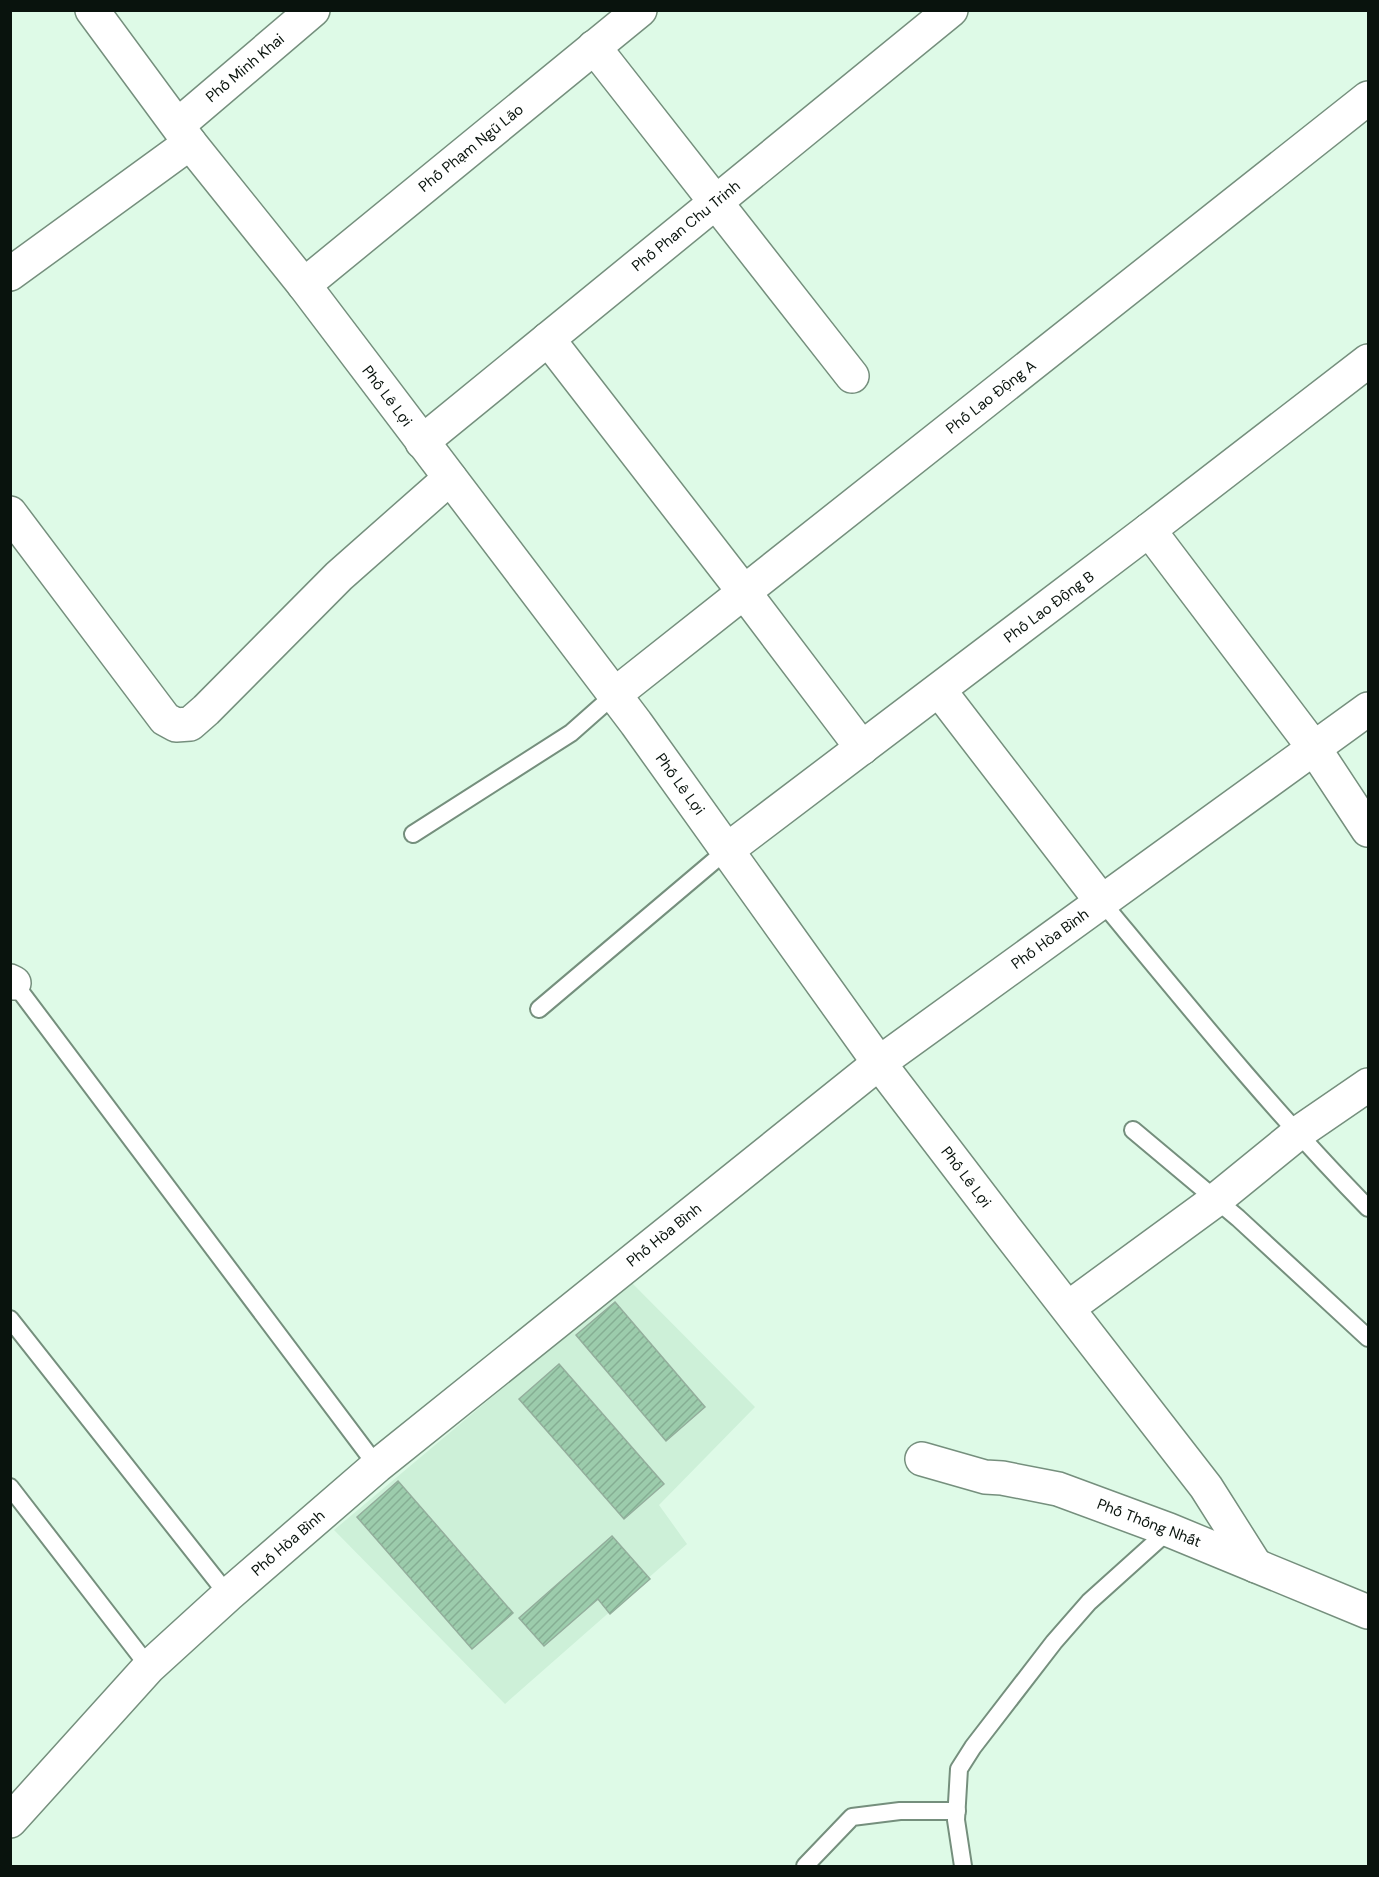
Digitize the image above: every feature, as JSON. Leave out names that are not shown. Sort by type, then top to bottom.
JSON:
[{"type":"street","name":"Phố Lê Lợi","points":[[92,10],[184,134],[304,285],[614,695],[879,1063],[1206,1486],[1256,1566]]},
{"type":"street","name":"Phố Minh Khai","points":[[10,274],[184,134],[313,10]]},
{"type":"street","name":"Phố Phạm Ngũ Lão","points":[[304,285],[640,10]]},
{"type":"street","name":"Phố Phan Chu Trinh","points":[[422,442],[951,10]]},
{"type":"street","points":[[594,46],[852,376]]},
{"type":"street","name":"Phố Lao Động A","points":[[614,695],[1368,98]]},
{"type":"street","points":[[548,339],[862,748]]},
{"type":"street","name":"Phố Lao Động B","points":[[727,850],[1368,361]]},
{"type":"street","points":[[10,513],[165,719],[176,724],[190,724],[206,711],[339,576],[450,478]]},
{"type":"street","points":[[1149,530],[1314,748],[1368,830]]},
{"type":"street","points":[[939,690],[1102,902]]},
{"type":"street","name":"Phố Hòa Bình","points":[[10,1821],[150,1667],[228,1595],[377,1466],[879,1063],[1368,709]]},
{"type":"street","points":[[1068,1308],[1216,1199],[1298,1133],[1368,1085]]},
{"type":"street","name":"Phố Thống Nhất","points":[[922,1459],[985,1477],[1058,1489],[1169,1530],[1368,1612]]},
{"type":"lane","points":[[413,834],[571,733],[614,695]]},
{"type":"lane","points":[[539,1009],[727,850]]},
{"type":"lane","points":[[1102,902],[1249,1079],[1368,1208]]},
{"type":"lane","points":[[12,982],[377,1466]]},
{"type":"lane","points":[[1133,1130],[1216,1199],[1368,1338]]},
{"type":"lane","points":[[10,1319],[228,1595]]},
{"type":"lane","points":[[10,1487],[150,1667]]},
{"type":"lane","points":[[963,1866],[957,1820],[959,1769],[973,1747],[1054,1642],[1089,1602],[1169,1530]]},
{"type":"lane","points":[[805,1866],[852,1817],[900,1811],[957,1811]]},
{"type":"shaded area","points":[[630,1281],[755,1407],[659,1505],[687,1544],[505,1704],[334,1530]]},
{"type":"building","points":[[615,1302],[705,1407],[666,1441],[576,1335]]},
{"type":"building","points":[[559,1364],[664,1484],[624,1519],[519,1399]]},
{"type":"building","points":[[398,1481],[513,1613],[472,1649],[357,1517]]},
{"type":"building","points":[[612,1536],[650,1579],[610,1614],[598,1599],[544,1646],[519,1618]]}]
